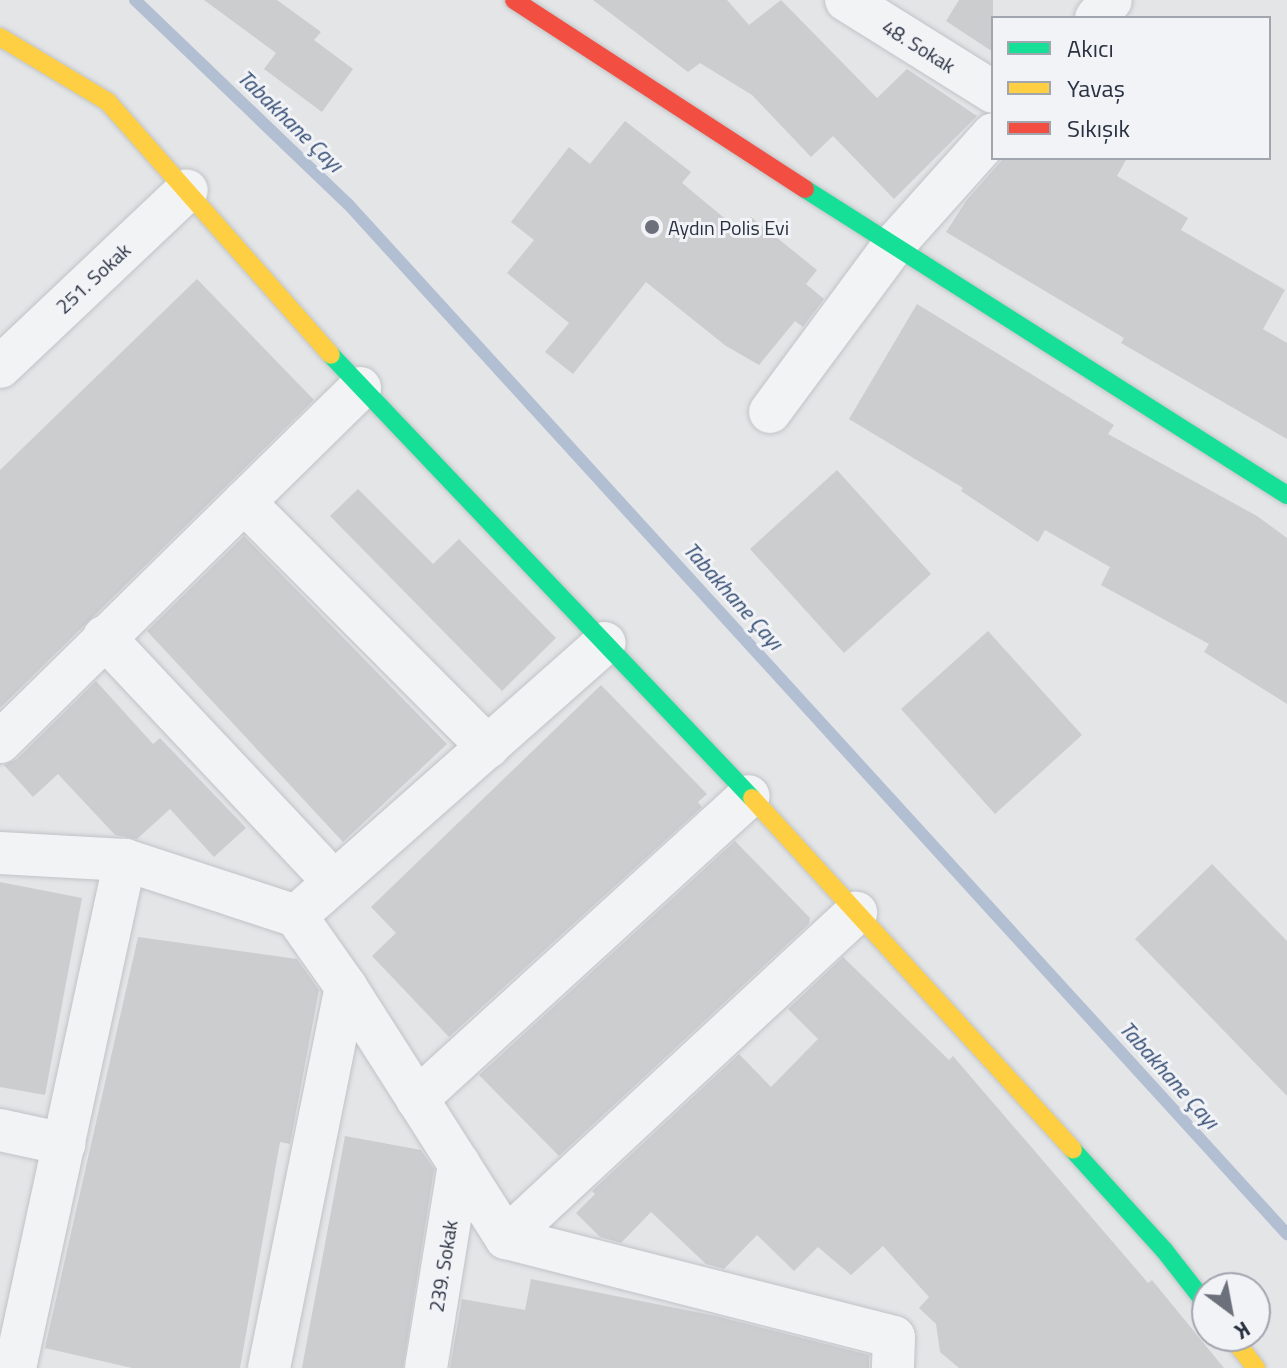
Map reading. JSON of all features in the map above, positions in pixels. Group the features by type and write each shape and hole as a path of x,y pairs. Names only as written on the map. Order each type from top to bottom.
{"street":[{"path":"514,0 893,246 1287,495"},
{"name":"48. Sokak","path":"846,0 991,91"},
{"path":"1098,16 1111,0"},
{"path":"0,37 108,102 360,388 749,796 1164,1250 1191,1285"},
{"path":"770,412 893,246 991,136"},
{"name":"251. Sokak","path":"0,367 187,190"},
{"path":"0,742 360,388"},
{"path":"244,502 488,747"},
{"path":"104,637 334,882"},
{"path":"296,916 605,643"},
{"path":"417,1099 749,796"},
{"path":"0,853 125,860 296,916 346,987 506,1238 894,1337 893,1368"},
{"path":"15,1368 125,860"},
{"path":"506,1238 856,913"},
{"path":"269,1368 346,987"},
{"path":"0,1130 64,1144"},
{"name":"239. Sokak","path":"426,1368 459,1164"},
{"path":"1244,1352 1256,1368"}],"building":[{"path":"204,0 277,0 321,32 314,40 353,69 322,112 264,69 276,53"},
{"path":"593,0 727,0 749,25 781,0 877,98 907,69 977,116 894,199 833,136 811,157 752,95 700,63 688,72"},
{"path":"959,0 993,0 991,51 946,21"},
{"path":"625,121 691,172 682,183 740,231 751,217 817,270 806,284 824,299 803,327 795,321 759,365 726,346 646,282 573,374 545,352 569,323 507,273 534,240 511,222 569,147 590,164"},
{"path":"1002,160 1126,160 1117,176 1188,218 1181,230 1285,290 1263,329 1287,343 1287,439 1121,343 1124,338 946,232 966,201"},
{"path":"197,279 314,400 0,708 0,470"},
{"path":"917,304 1114,425 1108,434 1257,516 1287,538 1287,704 1204,652 1209,644 1101,585 1110,567 1045,530 1038,542 961,491 963,488 849,419"},
{"path":"837,470 931,574 844,653 750,549"},
{"path":"358,489 433,564 459,539 556,638 502,691 330,516"},
{"path":"244,536 447,744 343,842 147,631"},
{"path":"988,631 1082,735 995,814 901,709"},
{"path":"96,681 153,744 160,738 246,828 214,857 170,809 137,839 115,835 58,774 33,797 4,765 17,759"},
{"path":"601,685 707,794 698,802 702,807 449,1037 372,956 396,933 371,907"},
{"path":"735,841 810,918 809,924 559,1156 479,1075"},
{"path":"1212,864 1287,941 1287,1096 1135,939"},
{"path":"0,882 82,898 45,1095 0,1087"},
{"path":"138,937 297,959 319,990 290,1144 280,1142 240,1368 132,1368 45,1348"},
{"path":"843,957 949,1060 953,1056 1148,1283 1152,1280 1191,1328 1191,1352 1211,1352 1224,1368 959,1368 940,1352 936,1324 919,1308 929,1297 883,1246 851,1275 818,1247 794,1271 757,1235 724,1269 706,1264 651,1212 621,1243 600,1237 576,1213 595,1194 592,1191 739,1054 771,1087 818,1039 788,1009"},
{"path":"345,1136 421,1150 434,1169 403,1368 302,1368"},
{"path":"531,1279 716,1316 869,1355 869,1368 450,1368 462,1299 525,1310"}],"waterway":[{"name":"Tabakhane Çayı","path":"135,0 348,204 1287,1234"}],"traffic: fast":[{"path":"805,189 1287,495"},
{"path":"331,355 752,798"},
{"path":"1073,1150 1164,1250 1191,1285"}],"traffic: slow":[{"path":"0,37 108,102 331,355"},
{"path":"752,798 1073,1150"},
{"path":"1244,1352 1256,1368"}],"traffic: jam":[{"path":"514,0 805,189"}],"place":[{"name":"Aydın Polis Evi","path":"652,227"}]}
